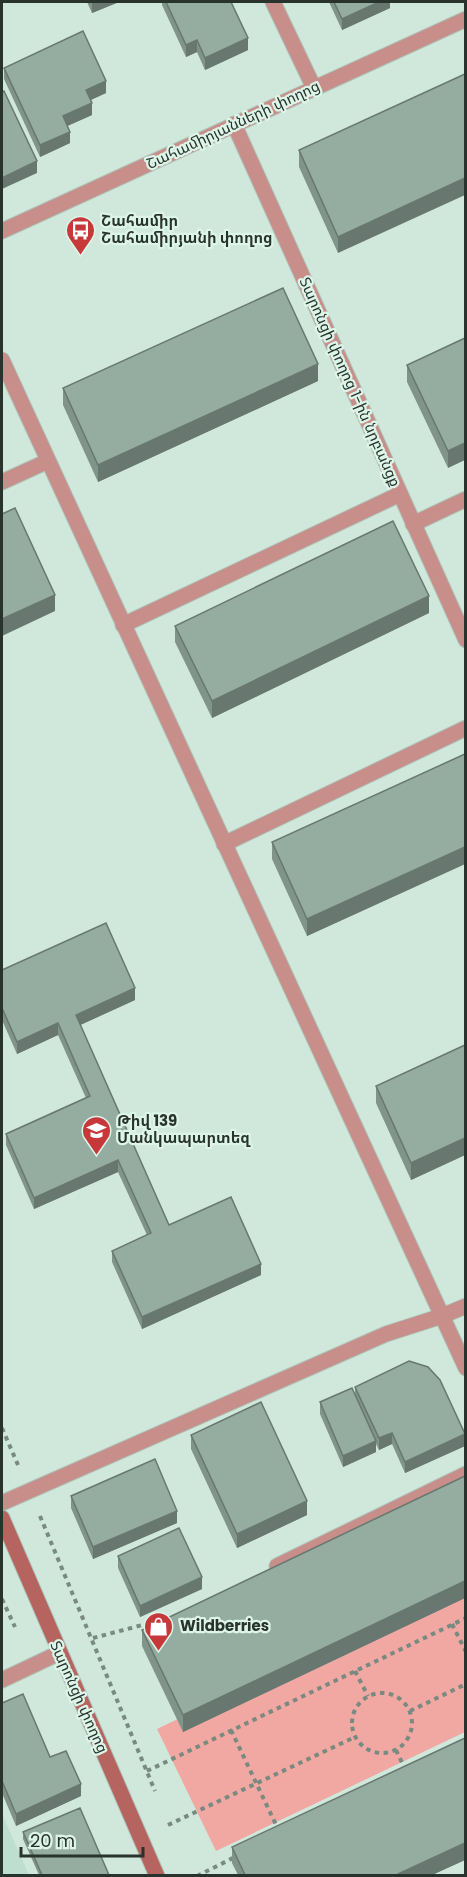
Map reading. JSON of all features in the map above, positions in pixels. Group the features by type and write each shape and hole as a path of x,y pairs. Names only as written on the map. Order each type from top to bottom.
{"street":[{"path":"273,2 314,88"},
{"name":"Շահամիրյանների փողոց","path":"2,231 465,19"},
{"name":"Տարոնցի փողոց 1-ին նրբանցք","path":"234,124 465,640"},
{"path":"2,360 465,1368"},
{"path":"2,482 48,460"},
{"path":"123,625 400,494"},
{"path":"413,524 465,499"},
{"path":"224,844 465,728"},
{"path":"2,1503 386,1334 465,1306"},
{"path":"266,1571 465,1474"},
{"name":"Տարոնցի փողոց","path":"2,1518 59,1653 158,1875"},
{"path":"2,1680 59,1653"}],"path":[{"path":"2,1428 93,1638 155,1793"},
{"path":"93,1638 172,1617"},
{"path":"147,1771 465,1618"},
{"path":"452,1624 465,1652"},
{"path":"355,1671 368,1696"},
{"path":"410,1711 465,1684"},
{"path":"388,1693 397,1696 410,1711 412,1730 408,1740 396,1750 382,1754 372,1752 364,1748 356,1737 352,1721 354,1711 368,1696 388,1693"},
{"path":"231,1730 280,1835"},
{"path":"168,1825 356,1737"},
{"path":"396,1750 407,1774 417,1769"},
{"path":"164,1814 172,1835"},
{"path":"197,1875 239,1855"}],"shaded area":[{"path":"465,1581 465,1732 216,1851 157,1729"},
{"path":"2,1814 29,1875 2,1875"}],"building":[{"path":"166,2 231,2 248,38 205,58 197,40 186,45"},
{"path":"334,2 379,2 342,19"},
{"path":"83,31 106,81 86,90 92,103 63,116 70,132 40,145 4,68"},
{"path":"465,74 465,178 338,237 299,150"},
{"path":"4,91 37,161 2,178 2,93"},
{"path":"283,288 318,364 98,465 63,388"},
{"path":"465,338 465,443 448,451 407,365"},
{"path":"15,508 55,595 2,619 2,514"},
{"path":"393,521 429,596 212,701 175,626"},
{"path":"465,754 465,847 307,919 272,842"},
{"path":"106,923 135,988 76,1015 169,1225 231,1197 261,1264 142,1317 112,1251 151,1233 118,1160 34,1198 6,1134 90,1096 58,1023 17,1042 2,1008 2,970"},
{"path":"465,1045 465,1138 411,1163 376,1086"},
{"path":"409,1361 428,1367 440,1380 465,1434 405,1462 392,1433 379,1438 355,1387"},
{"path":"352,1388 376,1441 343,1456 320,1402"},
{"path":"261,1402 307,1501 237,1534 191,1435"},
{"path":"155,1459 177,1511 93,1547 71,1496"},
{"path":"465,1476 465,1581 183,1715 142,1630"},
{"path":"179,1528 202,1577 140,1606 118,1556"},
{"path":"23,1694 50,1757 66,1751 81,1784 16,1814 2,1781 2,1703"},
{"path":"465,1738 465,1843 396,1875 245,1875 232,1847"},
{"path":"80,1808 109,1875 42,1875 23,1832"}],"place":[{"name":"Շահամիր Շահամիրյանի փողոց","path":"80,256"},
{"name":"Թիվ 139 Մանկապարտեզ","path":"96,1156"},
{"name":"Wildberries","path":"159,1652"}]}
